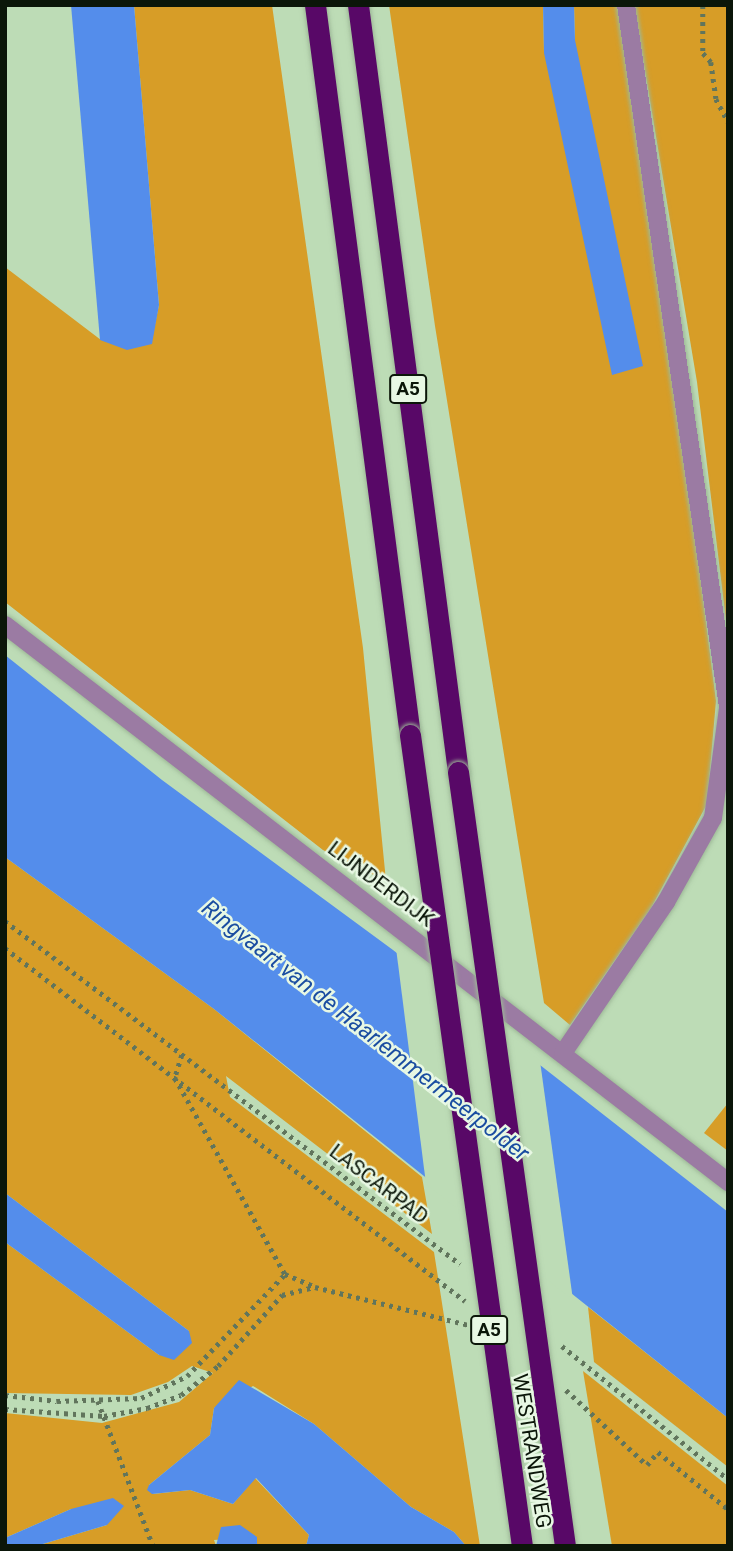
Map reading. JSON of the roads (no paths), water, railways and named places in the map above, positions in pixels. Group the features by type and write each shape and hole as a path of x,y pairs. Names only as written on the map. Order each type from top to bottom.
{"highway":[{"name":"WESTRANDWEG","path":"315,5 460,1114 522,1546"},
{"name":"WESTRANDWEG","path":"358,5 507,1151 565,1546"}],"street":[{"path":"563,1053 666,902 713,818 728,708 626,5"},
{"name":"LIJNDERDIJK","path":"5,625 728,1182"}],"water":[{"path":"71,5 134,5 159,305 152,344 127,350 100,340"},
{"path":"543,5 574,5 575,40 643,366 612,375 544,53"},
{"name":"Ringvaart van de Haarlemmermeerpolder","path":"5,655 162,780 393,950 728,1212 728,1418 214,1009 5,857"},
{"path":"5,1193 189,1331 192,1343 174,1360 159,1355 5,1242"},
{"path":"239,1380 314,1424 411,1507 454,1532 466,1546 306,1546 309,1535 256,1478 233,1504 190,1490 152,1494 147,1490 149,1485 210,1435 214,1408"},
{"path":"113,1498 124,1506 107,1525 36,1546 5,1546 5,1538 71,1509"},
{"path":"240,1525 257,1537 257,1546 216,1546 221,1527"}]}
